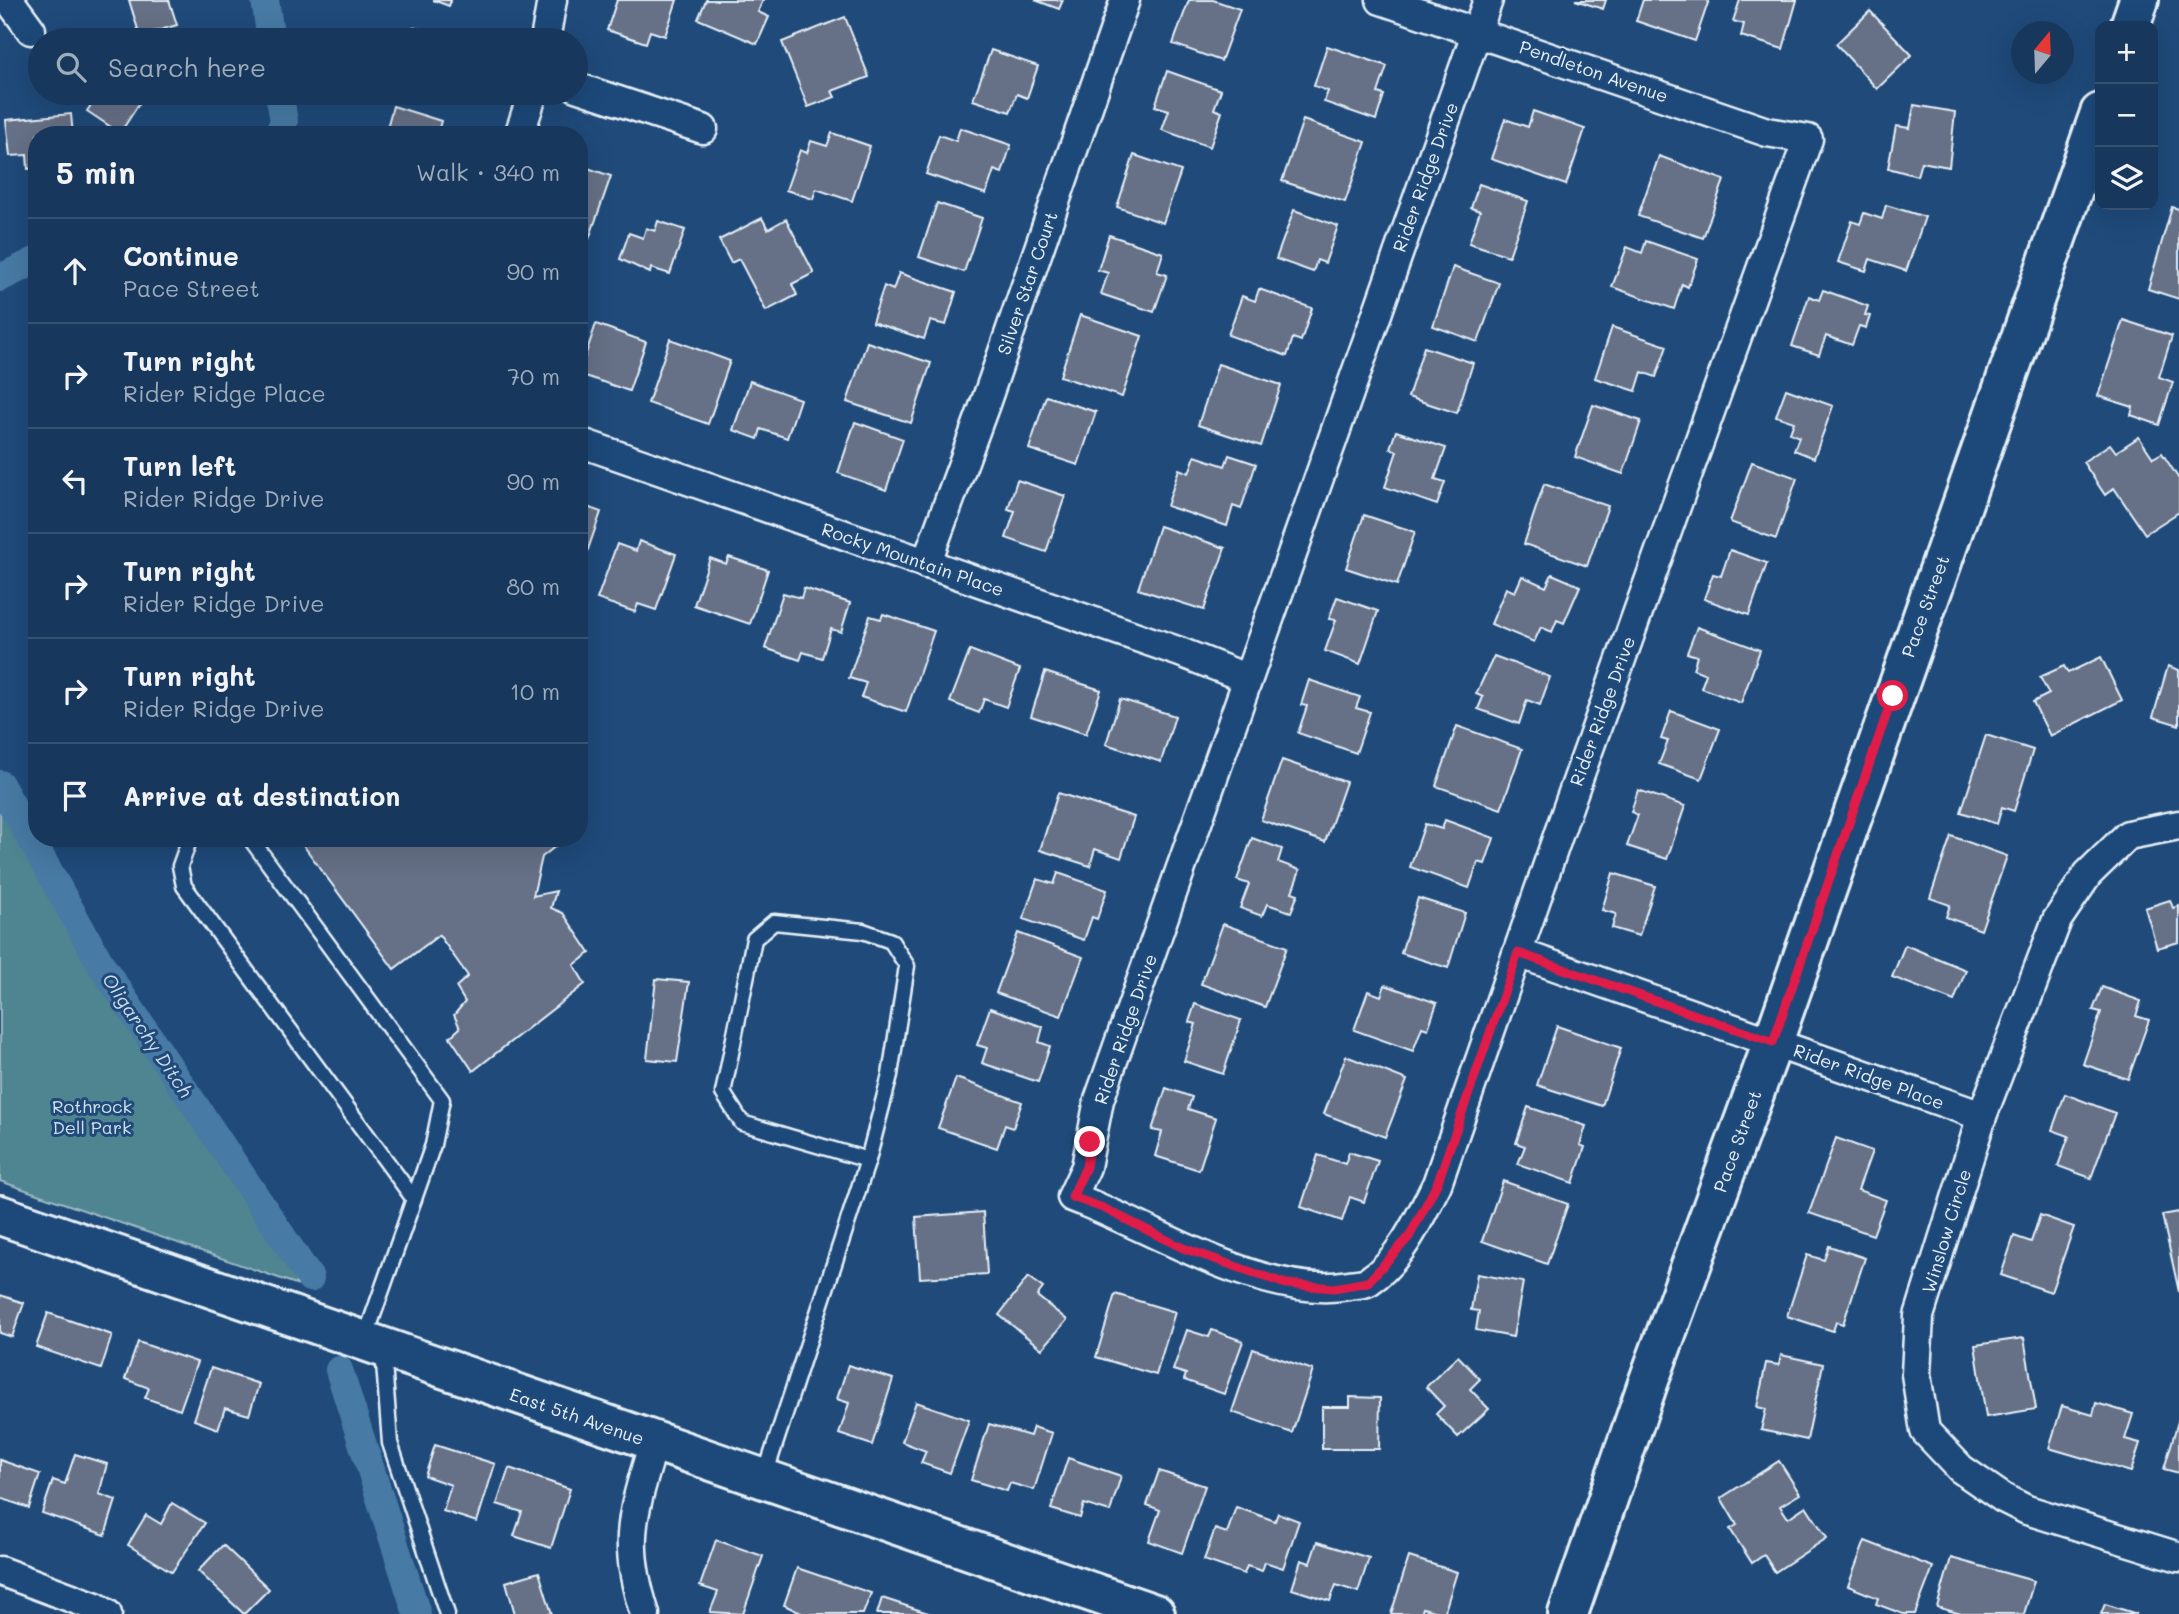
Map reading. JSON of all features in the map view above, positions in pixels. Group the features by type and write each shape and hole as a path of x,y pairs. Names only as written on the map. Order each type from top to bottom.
{"main road":[{"path":"2132,21 2139,0"},
{"name":"Pace Street","path":"1568,1614 1648,1383 1773,1042 2095,127"},
{"name":"East 5th Avenue","path":"0,1216 1155,1614"}],"street":[{"path":"9,0 30,28"},
{"path":"547,28 552,0"},
{"name":"Silver Star Court","path":"926,564 985,404 1125,0"},
{"name":"Pendleton Avenue","path":"1381,0 1767,132 1808,139"},
{"name":"Rider Ridge Drive","path":"1488,0 1246,678 1099,1100 1086,1167 1072,1197 1103,1208 1183,1248 1286,1284 1334,1288 1368,1282 1409,1237 1437,1184 1808,139"},
{"path":"588,92 703,130"},
{"path":"522,126 529,105"},
{"name":"Rocky Mountain Place","path":"588,445 1246,678"},
{"name":"Winslow Circle","path":"2179,825 2128,835 2088,874 2057,919 1982,1116 1919,1316 1916,1374 1925,1431 1961,1469 2003,1498 2026,1510 2179,1557"},
{"name":"Rider Ridge Place","path":"1518,953 1982,1116"},
{"path":"645,1614 632,1576 630,1535 654,1442"},
{"path":"0,1571 96,1607 107,1614"}],"lane":[{"path":"187,847 180,866 184,886 414,1199"},
{"path":"257,847 442,1100 433,1145 414,1199 373,1346 390,1443 447,1614"},
{"path":"764,1480 868,1160 890,1075 907,966 891,941 863,931 774,922 754,939 723,1093 742,1123 868,1160"}],"green space":[{"name":"Rothrock Dell Park","path":"0,784 28,834 28,847 35,847 102,966 313,1290 0,1181"}],"building":[{"path":"129,0 169,0 177,25 167,28 138,28"},
{"path":"433,0 451,0 449,6"},
{"path":"617,0 677,0 665,36 650,31 646,43 607,30"},
{"path":"706,0 763,0 758,12 769,17 757,44 698,19"},
{"path":"1035,0 1063,0 1059,9"},
{"path":"1189,0 1213,0 1240,9 1221,61 1173,44"},
{"path":"1575,0 1606,0 1603,9"},
{"path":"1643,0 1709,0 1695,41 1636,21"},
{"path":"1740,0 1797,0 1783,49 1741,36 1744,24 1733,21"},
{"path":"1870,11 1912,55 1877,89 1836,44"},
{"path":"845,17 869,77 832,91 835,97 808,107 782,42"},
{"path":"1327,46 1387,66 1378,93 1384,95 1376,120 1324,102 1328,91 1314,86"},
{"path":"991,50 1038,66 1027,98 1017,94 1010,112 973,100"},
{"path":"1167,71 1221,90 1214,109 1222,112 1210,147 1162,130 1169,110 1155,106"},
{"path":"91,105 138,105 125,126 110,126 87,111"},
{"path":"1914,105 1955,112 1949,167 1921,162 1917,176 1888,168 1896,126 1910,128"},
{"path":"393,106 441,121 440,126 387,126"},
{"path":"1533,111 1585,129 1566,185 1491,159 1505,119 1528,127"},
{"path":"71,114 72,126 28,126 28,169 27,155 10,156 6,120"},
{"path":"1303,120 1366,142 1345,202 1282,181"},
{"path":"960,128 1011,145 1002,173 994,170 986,194 926,174 939,135 956,141"},
{"path":"832,133 870,146 852,201 816,189 813,199 786,190 800,150 807,153 811,141 827,146"},
{"path":"1134,155 1181,171 1163,223 1117,207"},
{"path":"1659,156 1724,180 1703,238 1638,216"},
{"path":"588,168 611,176 588,239"},
{"path":"1479,184 1528,201 1509,256 1469,243 1480,211 1471,208"},
{"path":"937,203 982,218 964,272 919,257"},
{"path":"1886,205 1925,217 1906,271 1870,259 1866,271 1838,262 1852,221 1860,224 1864,213 1882,219"},
{"path":"2172,207 2179,209 2179,299 2148,289"},
{"path":"1294,210 1338,226 1325,263 1317,260 1313,272 1276,259"},
{"path":"762,218 768,229 786,219 814,273 792,284 797,295 766,311 739,259 731,263 719,240"},
{"path":"658,221 685,230 670,274 651,268 650,273 620,259 629,233 643,238 646,228 655,231"},
{"path":"1109,235 1163,253 1157,272 1167,275 1154,312 1101,294 1108,273 1098,270"},
{"path":"1646,241 1698,259 1688,287 1682,284 1674,309 1612,287 1627,247 1642,253"},
{"path":"1453,267 1499,283 1478,342 1433,326"},
{"path":"899,273 956,292 946,325 930,321 924,339 872,322 884,286 893,290"},
{"path":"1259,289 1312,308 1301,341 1293,338 1287,356 1228,335 1242,296 1255,301"},
{"path":"1823,290 1868,306 1865,315 1870,316 1866,328 1859,326 1852,345 1826,336 1819,355 1792,346 1809,296 1819,300"},
{"path":"1080,315 1142,336 1122,397 1060,376"},
{"path":"2123,320 2172,336 2159,377 2173,382 2159,425 2131,415 2133,407 2098,396"},
{"path":"596,324 646,342 629,391 588,377 588,348"},
{"path":"1612,327 1667,346 1656,377 1642,372 1636,391 1595,378"},
{"path":"670,339 730,361 708,424 648,403"},
{"path":"867,342 931,363 911,423 847,402"},
{"path":"1424,347 1473,363 1457,413 1408,397"},
{"path":"1218,364 1281,385 1261,446 1198,425"},
{"path":"750,381 800,399 787,438 761,429 758,439 733,430"},
{"path":"1786,389 1833,406 1814,458 1794,450 1799,437 1790,433 1794,422 1776,416"},
{"path":"1046,396 1096,412 1078,465 1029,449"},
{"path":"1593,405 1641,421 1623,474 1575,457"},
{"path":"855,422 903,439 886,490 838,473"},
{"path":"1396,431 1446,448 1435,479 1445,482 1437,505 1385,487 1397,451 1390,448"},
{"path":"2139,437 2153,458 2162,453 2179,479 2179,512 2145,534 2114,488 2105,495 2083,462 2110,444 2116,452"},
{"path":"1229,455 1256,464 1241,509 1233,506 1227,526 1167,506 1179,469 1189,473 1195,456 1225,466"},
{"path":"1752,462 1797,478 1776,539 1730,522"},
{"path":"1017,480 1065,496 1046,552 1006,538 1015,511 1008,509"},
{"path":"1544,484 1608,506 1587,566 1524,544"},
{"path":"588,507 601,512 588,549"},
{"path":"1364,515 1415,532 1397,585 1346,568"},
{"path":"1159,526 1225,548 1204,610 1138,589"},
{"path":"639,541 676,554 656,610 638,604 635,612 597,599 617,544 636,551"},
{"path":"1730,550 1767,563 1749,615 1704,599 1713,574 1721,576"},
{"path":"729,557 768,570 750,624 694,605 710,558 726,564"},
{"path":"1552,574 1580,586 1564,623 1557,620 1552,632 1541,627 1534,642 1491,624 1506,588 1515,592 1522,576 1546,587"},
{"path":"804,588 850,603 841,632 831,629 822,658 803,652 800,660 765,648 783,593 801,598"},
{"path":"1337,597 1378,611 1360,664 1325,651 1336,620 1329,619"},
{"path":"883,614 934,631 906,712 861,697 866,683 849,678 870,616 881,619"},
{"path":"1697,627 1760,650 1741,703 1701,688 1706,674 1693,669 1697,656 1687,653"},
{"path":"970,650 1020,669 1006,707 984,699 979,713 950,702"},
{"path":"1494,656 1550,677 1540,705 1527,700 1519,724 1478,709 1483,697 1476,694"},
{"path":"2101,657 2122,700 2050,736 2033,702 2049,694 2040,677 2064,666 2068,673"},
{"path":"2168,666 2179,670 2179,725 2153,717"},
{"path":"1045,672 1101,690 1086,734 1031,716"},
{"path":"1309,680 1360,697 1356,708 1370,712 1356,753 1298,733 1307,706 1301,705"},
{"path":"1120,699 1175,716 1161,762 1106,744"},
{"path":"1671,711 1720,729 1701,779 1659,764 1668,741 1661,739"},
{"path":"1457,726 1522,749 1501,809 1436,786"},
{"path":"1986,735 2033,750 2014,811 2002,807 1997,824 1961,812"},
{"path":"1282,760 1346,782 1325,842 1261,820"},
{"path":"1638,790 1685,806 1667,859 1627,846 1638,815 1631,812"},
{"path":"1058,793 1134,817 1121,858 1095,849 1090,866 1040,850"},
{"path":"1445,820 1494,838 1485,864 1478,862 1469,888 1410,867 1425,824 1442,829"},
{"path":"1951,836 2007,856 1981,930 1946,917 1950,905 1930,898"},
{"path":"1252,838 1282,849 1278,862 1300,870 1292,892 1298,894 1291,912 1267,904 1262,916 1240,908 1249,884 1237,880"},
{"path":"305,847 555,847 542,857 533,896 556,891 551,908 563,913 590,953 574,965 585,984 473,1071 450,1037 460,1028 454,1015 465,1002 456,987 468,976 439,935 394,969"},
{"path":"1058,873 1107,890 1097,919 1092,917 1084,940 1023,919 1037,879 1054,884"},
{"path":"1613,873 1655,886 1639,936 1612,928 1616,914 1602,910"},
{"path":"1418,898 1465,913 1448,968 1401,953"},
{"path":"2170,900 2173,908 2179,906 2179,942 2157,948 2145,908"},
{"path":"1223,924 1287,947 1265,1007 1201,984"},
{"path":"1018,933 1083,957 1061,1016 996,993"},
{"path":"1905,945 1966,970 1954,1001 1892,977"},
{"path":"656,979 689,982 677,1062 647,1059"},
{"path":"1385,985 1437,1003 1428,1029 1422,1027 1413,1051 1354,1030 1368,991 1381,996"},
{"path":"2102,987 2141,1001 2136,1016 2149,1020 2128,1079 2083,1064 2101,1012 2093,1010"},
{"path":"1195,1004 1241,1020 1223,1074 1184,1061 1196,1024 1189,1022"},
{"path":"990,1008 1043,1027 1039,1042 1050,1046 1038,1082 982,1063 987,1048 977,1045"},
{"path":"1557,1026 1621,1048 1602,1106 1537,1085"},
{"path":"1346,1056 1407,1080 1385,1137 1324,1114"},
{"path":"956,1078 1022,1102 1013,1128 1005,1125 997,1148 938,1128"},
{"path":"1166,1088 1192,1097 1188,1109 1216,1118 1199,1170 1155,1156 1162,1132 1152,1130"},
{"path":"2065,1094 2115,1113 2091,1178 2058,1166 2069,1136 2052,1130"},
{"path":"1528,1107 1586,1126 1580,1145 1585,1147 1573,1183 1518,1164 1525,1146 1516,1143"},
{"path":"1836,1138 1872,1151 1858,1190 1886,1200 1873,1235 1809,1213"},
{"path":"1349,1152 1378,1161 1364,1202 1350,1197 1342,1221 1301,1207 1318,1155 1345,1164"},
{"path":"1503,1181 1568,1204 1547,1264 1482,1241"},
{"path":"983,1212 987,1274 920,1278 916,1217"},
{"path":"2179,1212 2179,1292 2162,1215"},
{"path":"2040,1215 2074,1227 2051,1292 2001,1275 2014,1236 2031,1242"},
{"path":"1829,1246 1865,1258 1843,1324 1836,1322 1833,1331 1787,1316 1807,1255 1824,1260"},
{"path":"1477,1274 1523,1282 1513,1337 1476,1330 1479,1311 1471,1310"},
{"path":"1028,1277 1043,1288 1037,1296 1067,1320 1042,1349 999,1315"},
{"path":"1115,1294 1175,1312 1156,1375 1096,1357"},
{"path":"0,1295 24,1303 12,1337 0,1333"},
{"path":"48,1313 112,1335 101,1369 36,1347"},
{"path":"1187,1330 1209,1337 1212,1330 1243,1341 1224,1394 1184,1380 1186,1374 1173,1370"},
{"path":"2024,1338 2036,1409 1986,1417 1975,1345"},
{"path":"138,1342 197,1362 180,1410 145,1398 149,1388 125,1379"},
{"path":"1253,1349 1313,1370 1292,1433 1232,1412"},
{"path":"1781,1355 1823,1364 1807,1440 1761,1430 1766,1409 1757,1407 1766,1363 1779,1365"},
{"path":"1458,1356 1480,1379 1470,1389 1489,1409 1458,1437 1436,1414 1444,1406 1426,1387"},
{"path":"848,1365 893,1379 872,1445 839,1434 849,1403 837,1399"},
{"path":"211,1368 259,1384 249,1415 225,1408 218,1429 194,1420"},
{"path":"1350,1397 1380,1398 1379,1449 1322,1449 1322,1407 1350,1407"},
{"path":"916,1402 969,1420 950,1473 921,1463 926,1451 902,1442"},
{"path":"2096,1403 2133,1414 2125,1439 2140,1443 2131,1472 2049,1448 2062,1406 2093,1415"},
{"path":"2179,1418 2179,1473 2164,1469"},
{"path":"989,1424 1030,1436 1033,1427 1052,1433 1034,1490 1010,1483 1007,1491 971,1480"},
{"path":"435,1445 495,1464 477,1522 443,1511 451,1485 425,1476"},
{"path":"75,1454 107,1464 99,1494 116,1500 105,1535 42,1513 53,1480 65,1484"},
{"path":"1068,1458 1121,1476 1110,1512 1084,1504 1080,1518 1051,1509"},
{"path":"0,1460 40,1474 29,1508 0,1498"},
{"path":"1779,1461 1800,1494 1780,1506 1788,1518 1806,1506 1827,1538 1775,1572 1764,1555 1752,1563 1730,1529 1737,1525 1721,1498"},
{"path":"509,1468 570,1489 551,1548 514,1536 522,1512 497,1504"},
{"path":"1159,1471 1205,1486 1182,1553 1149,1541 1160,1510 1147,1505"},
{"path":"172,1503 205,1523 172,1572 128,1545 146,1515 161,1524"},
{"path":"1236,1507 1275,1521 1278,1513 1299,1521 1283,1568 1265,1562 1262,1571 1247,1566 1244,1574 1204,1560 1215,1529 1227,1533"},
{"path":"716,1540 763,1556 743,1614 710,1612 718,1592 700,1586"},
{"path":"1865,1541 1933,1567 1915,1614 1903,1614 1876,1604 1878,1598 1848,1586"},
{"path":"1317,1542 1369,1558 1358,1592 1336,1585 1330,1601 1292,1589 1301,1560 1310,1563"},
{"path":"223,1545 269,1589 244,1614 198,1571"},
{"path":"1409,1557 1457,1572 1444,1614 1423,1608 1421,1614 1391,1614"},
{"path":"1951,1558 2034,1581 2024,1614 1961,1614 1937,1607"},
{"path":"797,1568 871,1593 863,1614 803,1614 784,1605"},
{"path":"539,1572 552,1614 515,1614 506,1582"},
{"path":"882,1598 931,1614 877,1614"},
{"path":"2105,1604 2137,1614 2101,1614"}],"waterway":[{"name":"Oligarchy Ditch","path":"265,0 269,28"},
{"name":"Oligarchy Ditch","path":"281,105 284,121 282,126"},
{"name":"Oligarchy Ditch","path":"0,278 28,264"},
{"name":"Oligarchy Ditch","path":"0,784 28,834"},
{"name":"Oligarchy Ditch","path":"35,847 102,966 310,1278"},
{"name":"Oligarchy Ditch","path":"339,1370 417,1614"}],"route":[{"path":"1090,1142 1086,1167 1072,1197 1103,1208 1183,1248 1286,1284 1334,1288 1368,1282 1380,1272 1409,1237 1437,1184 1518,953 1773,1042 1893,696"}]}
